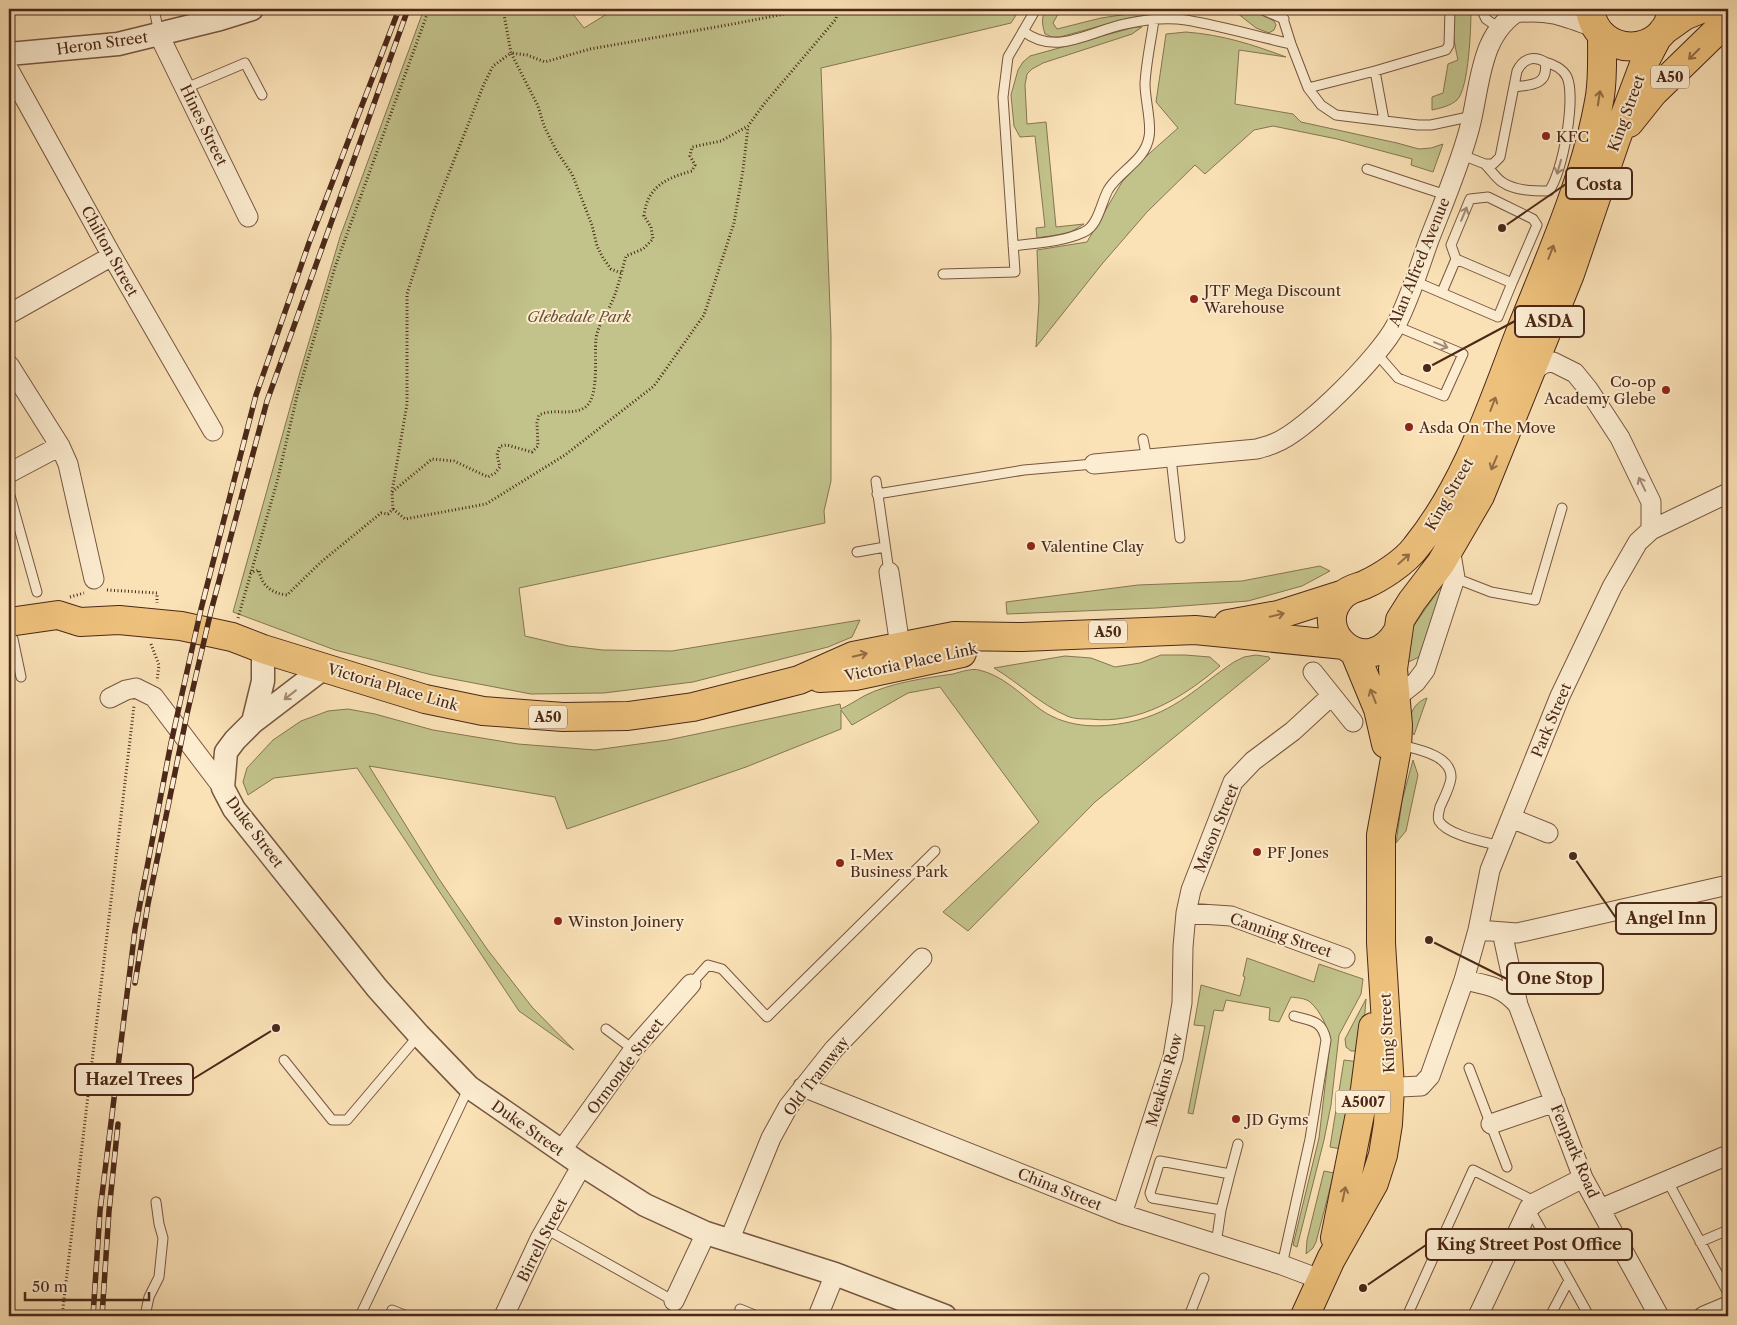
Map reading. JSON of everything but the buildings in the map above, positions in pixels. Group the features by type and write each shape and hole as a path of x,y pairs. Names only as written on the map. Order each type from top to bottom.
{"main road":[{"name":"A50","path":"1596,24 1618,45 1632,47 1646,44 1664,26 1700,9"},
{"name":"A50","path":"1616,139 1653,94 1728,20"},
{"name":"King Street","path":"1390,778 1384,733 1378,709 1349,648 1337,637 1333,626 1332,614 1336,603 1354,590 1396,566 1415,549 1446,504 1476,447 1584,170 1600,94 1596,24"},
{"name":"King Street","path":"1349,648 1366,654 1383,649 1392,642 1412,601 1441,564 1480,496 1570,274 1616,139 1646,59 1664,26"},
{"name":"King Street","path":"1306,1316 1326,1269 1374,1183 1383,1155 1388,1124 1370,1057 1382,943 1381,835 1397,744 1398,725 1394,669 1399,626 1398,608 1394,600 1386,592 1375,586 1354,590"},
{"name":"Victoria Place Link","path":"1195,630 1278,615 1354,590"},
{"name":"Victoria Place Link","path":"10,633 58,615 80,622 119,620 159,623 232,637 263,649 425,699 493,712 563,717 628,716 693,706 799,680 855,676 973,651 1022,637"},
{"name":"Victoria Place Link","path":"799,680 853,656 954,636 1022,637 1195,630 1349,648"}],"street":[{"name":"Heron Street","path":"9,54 118,44 159,35 252,9"},
{"name":"Alan Alfred Avenue","path":"1094,464 1257,449 1276,443 1316,415 1377,354 1396,326 1462,155 1473,116 1484,60 1489,45 1499,28 1518,11 1559,14 1596,24"},
{"name":"Hines Street","path":"159,35 248,217"},
{"name":"Chilton Street","path":"9,70 112,256 213,431"},
{"path":"9,314 112,256"},
{"path":"1530,372 1545,363 1553,362 1575,373 1588,389 1620,438 1651,502 1652,530"},
{"path":"9,365 60,446 68,464 94,579"},
{"path":"9,473 60,446"},
{"name":"Park Street","path":"1378,1088 1421,1086 1430,1076 1464,980 1478,930 1490,870 1510,818 1560,696 1612,587 1638,542 1652,530 1728,493"},
{"name":"King Street","path":"1396,697 1416,682 1425,670 1455,578 1450,548"},
{"path":"888,572 900,646"},
{"path":"253,722 263,681 263,649"},
{"name":"Duke Street","path":"223,788 226,752 234,740 253,722 325,667"},
{"path":"1313,672 1354,722"},
{"path":"110,698 126,690 136,688"},
{"name":"Duke Street","path":"136,688 154,696 223,788 234,809 377,988 469,1087 561,1151 645,1205 706,1233 835,1274 945,1316"},
{"name":"Mason Street","path":"1186,913 1191,890 1233,782 1253,761 1293,731 1332,696"},
{"path":"1510,818 1548,833"},
{"path":"1478,930 1517,933 1728,885"},
{"name":"Canning Street","path":"1186,913 1231,916 1344,958"},
{"name":"Meakins Row","path":"1122,1214 1173,1057 1182,1003 1186,913"},
{"name":"Fenpark Road","path":"1502,932 1518,1006 1583,1178 1657,1315"},
{"name":"Old Tramway","path":"729,1241 771,1138 788,1107 834,1049 922,958"},
{"name":"Fenpark Road","path":"1464,980 1503,991 1518,1006"},
{"name":"Ormonde Street","path":"561,1151 634,1050 691,984"},
{"name":"China Street","path":"803,1087 1122,1214 1282,1265 1326,1269"},
{"path":"1491,1124 1555,1102"},
{"path":"1600,1209 1728,1155"},
{"name":"Birrell Street","path":"504,1316 546,1229 582,1165"},
{"path":"1478,1316 1533,1205 1583,1178"},
{"path":"674,1301 706,1233"},
{"path":"818,1316 835,1274"},
{"path":"1704,1316 1728,1306"}],"lane":[{"path":"154,9 159,35"},
{"path":"943,274 1015,272 1003,97 1008,57 1036,9"},
{"path":"1261,9 1284,19"},
{"path":"1280,9 1308,88 1320,105 1336,115 1431,125 1473,116"},
{"path":"1308,88 1374,72 1446,50 1449,45 1450,9"},
{"path":"1481,9 1486,20 1499,28"},
{"path":"1023,31 1031,37 1049,44 1125,24 1154,20 1184,20 1291,44"},
{"path":"1013,246 1068,238 1086,232 1094,221 1108,190 1121,174 1141,156 1147,147 1150,135 1146,104 1146,84 1154,20"},
{"path":"1462,155 1485,164 1493,164 1500,157 1517,71 1522,63 1529,59 1538,58 1556,65 1567,76 1570,99 1564,148 1554,184 1549,191 1532,191 1501,181 1485,164"},
{"path":"1514,87 1538,83 1546,72 1545,62"},
{"path":"186,88 245,63 262,95"},
{"path":"1374,72 1384,120"},
{"path":"1367,169 1446,195"},
{"path":"1414,281 1498,317 1537,225 1533,219 1488,197 1470,200 1451,245 1456,259 1442,292"},
{"path":"1456,259 1512,283"},
{"path":"1377,354 1398,378 1444,396 1463,354 1396,326"},
{"path":"1143,438 1146,459"},
{"path":"1171,458 1180,538"},
{"path":"877,494 1024,470 1094,464"},
{"path":"876,481 888,572"},
{"path":"9,492 37,592"},
{"path":"1455,578 1491,592 1535,600 1562,508"},
{"path":"857,552 885,547"},
{"path":"10,633 21,677"},
{"path":"1397,744 1432,754 1443,761 1451,772 1451,780 1438,814 1439,821 1446,828 1457,834 1500,846"},
{"path":"691,984 708,965 722,970 767,1017 935,851"},
{"path":"1282,1265 1310,1139 1326,1040 1324,1030 1318,1024 1294,1016"},
{"path":"606,1029 634,1050"},
{"path":"284,1060 332,1120 347,1120 419,1035"},
{"path":"1469,1068 1507,1168"},
{"path":"360,1316 469,1087"},
{"path":"1216,1244 1221,1210 1238,1144"},
{"path":"1221,1210 1159,1200 1152,1198 1150,1193 1160,1161 1230,1174"},
{"path":"1407,1316 1473,1170 1533,1205 1569,1280 1589,1316"},
{"path":"1667,1180 1728,1293"},
{"path":"145,1316 149,1297 159,1277 163,1238 156,1202"},
{"path":"546,1229 674,1301"},
{"path":"1700,1242 1728,1230"},
{"path":"1189,1316 1204,1278"},
{"path":"1550,1316 1569,1280"},
{"path":"740,1309 757,1316"},
{"path":"392,1310 407,1316"}],"path":[{"path":"232,637 277,482 297,396 335,267 429,9"},
{"path":"503,9 511,53 538,106 544,126 556,150 572,174 592,225 597,246 611,269 621,273"},
{"path":"748,126 734,223 704,314 654,386 564,455 486,504 405,519 393,509 392,492 407,404 407,294 434,211 484,84 493,66 511,53 527,55 544,62 590,49 810,9"},
{"path":"392,492 432,459 454,461 488,476 495,473 500,467 497,455 500,446 507,445 532,452 538,446 537,423 539,415 546,412 571,412 585,408 593,397 598,328 614,297 626,256 643,249 653,239 651,228 644,216 645,204 652,191 677,175 692,171 694,165 690,156 692,147 721,140 748,126 764,104 836,19 838,9"},
{"path":"250,573 259,570 264,584 271,592 287,595 321,562 381,513 388,514 393,509"},
{"path":"94,579 97,589 157,592 157,608"},
{"path":"148,638 159,665 154,696"},
{"path":"62,1316 136,688"}],"green space":[{"name":"Glebedale Park","path":"424,9 569,9 584,28 615,9 1020,9 1011,23 821,68 831,335 831,481 824,511 825,523 519,588 525,636 568,646 603,650 672,651 860,620 852,637 828,647 693,682 604,693 531,694 432,675 335,650 233,612 340,237"},
{"path":"1046,9 1061,9 1053,23 1057,29 1101,18 1162,9 1160,13 1129,18 1060,37 1052,37 1045,34 1043,27"},
{"path":"1232,9 1249,9 1274,21 1276,25 1274,30 1269,33 1256,28"},
{"path":"1454,9 1471,9 1467,71 1457,100 1442,108 1432,110 1432,97 1443,93 1448,64 1458,60 1453,34"},
{"path":"1135,27 1142,27 1132,34 1043,63 1027,74 1025,85 1027,124 1046,122 1056,227 1084,224 1069,233 1037,238 1036,228 1045,227 1035,136 1020,137 1014,126 1011,95 1018,70 1030,56"},
{"path":"1186,32 1212,35 1237,41 1286,57 1239,50 1235,104 1293,114 1301,122 1419,149 1443,144 1433,172 1411,165 1412,159 1337,139 1273,126 1254,130 1205,174 1195,165 1147,212 1102,264 1036,347 1039,301 1037,250 1087,242 1122,182 1142,160 1178,128 1156,102 1166,34"},
{"path":"1320,566 1330,571 1302,586 1248,601 1156,608 1007,614 1006,602 1138,585 1242,581"},
{"path":"1440,588 1441,591 1419,657 1400,666 1408,634"},
{"path":"1161,655 1210,657 1220,666 1176,698 1160,706 1126,718 1108,720 1078,719 1067,716 1048,706 994,668 1065,656 1091,658 1115,667 1140,663"},
{"path":"1256,655 1269,657 1270,659 1095,802 968,931 943,912 1039,822 940,687 908,693 852,725 841,710 841,729 746,767 567,829 555,797 369,766 439,879 487,949 532,1007 574,1050 519,1011 357,768 274,778 248,795 243,782 247,768 273,740 301,721 328,711 348,709 375,714 433,730 518,744 595,750 668,740 840,704 841,709 874,691 896,684 976,670 987,672 1002,680 1036,706 1057,719 1081,725 1105,726 1146,718 1161,712 1186,697 1234,662 1244,657"},
{"path":"1427,698 1414,735 1411,730 1410,718 1417,704"},
{"path":"1413,760 1418,775 1406,831 1396,843 1402,801"},
{"path":"1247,958 1314,982 1319,964 1363,979 1361,994 1339,1035 1331,1105 1297,1247 1293,1245 1319,1138 1330,1043 1330,1038 1321,1015 1314,1006 1301,998 1291,997 1279,1022 1269,1020 1270,1008 1226,1000 1223,1011 1214,1010 1193,1114 1188,1113 1205,1026 1194,1025 1201,985 1240,996"},
{"path":"1366,999 1362,1048 1359,1051 1351,1051 1346,1047 1345,1039"},
{"path":"1344,1060 1359,1062 1341,1149 1330,1147"},
{"path":"1324,1171 1334,1173 1316,1242 1313,1248 1306,1254 1307,1240"}],"railway":[{"path":"93,1316 100,1211 135,930 171,743 201,609 256,395 309,243 399,9"},
{"path":"135,983 148,904 187,714 211,611 267,401 408,9"},
{"path":"102,1316 109,1211 118,1124"}],"place":[{"name":"KFC","path":"1546,136"},
{"name":"Costa","path":"1502,228"},
{"name":"JTF Mega Discount Warehouse","path":"1194,299"},
{"name":"ASDA","path":"1427,368"},
{"name":"Co-op Academy Glebe","path":"1666,390"},
{"name":"Asda On The Move","path":"1409,427"},
{"name":"Valentine Clay","path":"1031,546"},
{"name":"PF Jones","path":"1257,852"},
{"name":"Angel Inn","path":"1573,856"},
{"name":"I-Mex Business Park","path":"840,863"},
{"name":"Winston Joinery","path":"558,921"},
{"name":"One Stop","path":"1429,940"},
{"name":"Hazel Trees","path":"276,1028"},
{"name":"JD Gyms","path":"1236,1119"},
{"name":"King Street Post Office","path":"1363,1288"}]}
